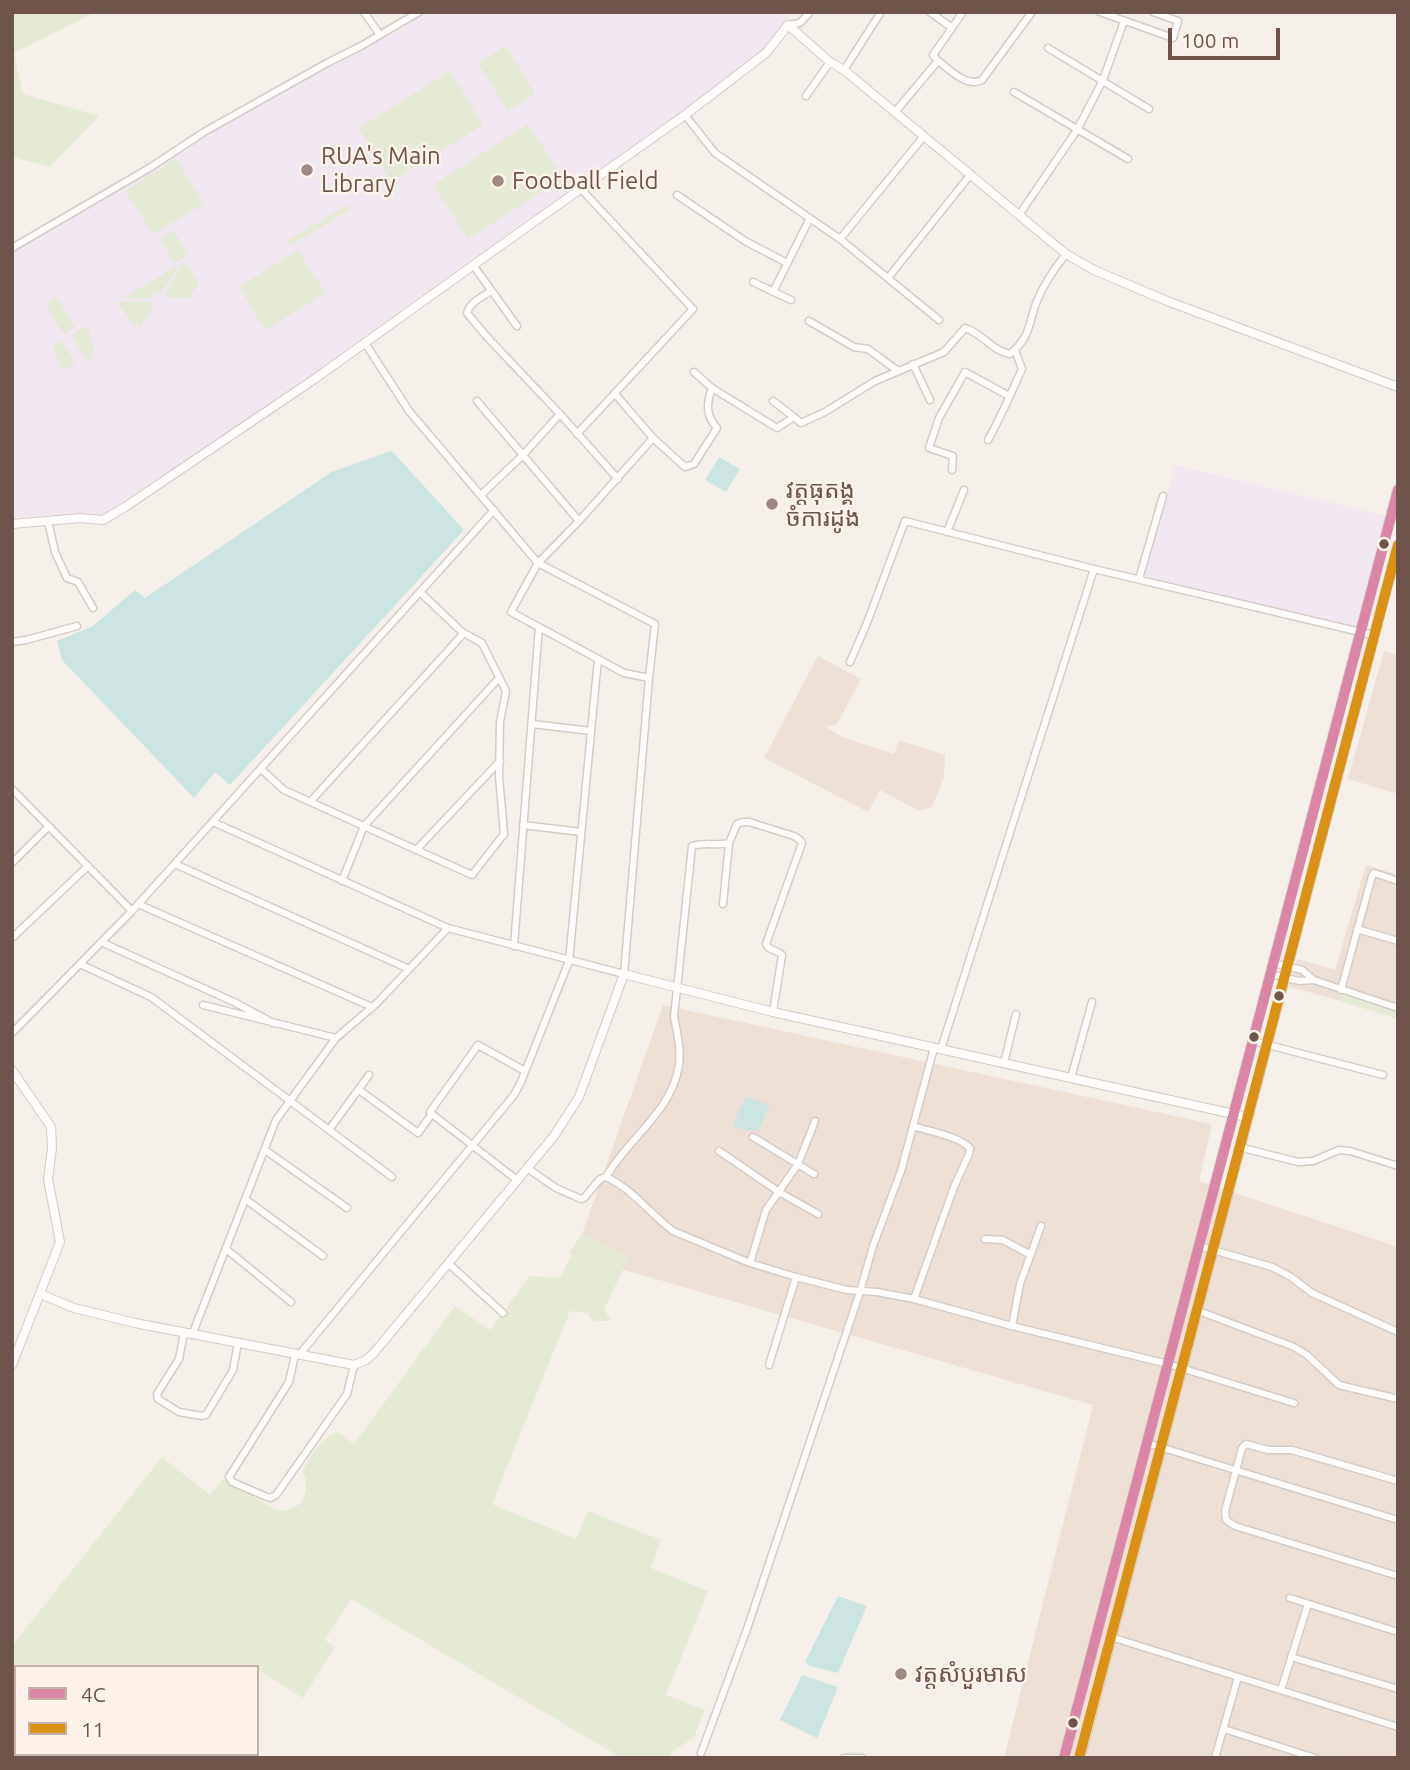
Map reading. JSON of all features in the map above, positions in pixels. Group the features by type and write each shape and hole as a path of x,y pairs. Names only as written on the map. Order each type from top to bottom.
{"main road":[{"path":"1065,1758 1398,489"},
{"path":"1080,1758 1373,635 1396,562 1398,545"}],"street":[{"path":"364,12 380,35"},
{"path":"12,248 151,167 204,132 419,12"},
{"path":"12,524 80,518 103,520 230,438 685,115 766,53 788,25 800,23 810,12"},
{"path":"844,70 881,12"},
{"path":"930,12 952,28"},
{"path":"963,12 933,55 968,83 982,80 1032,12"},
{"path":"1100,12 1173,38 1178,22 1153,12"},
{"path":"1019,215 1077,130 1103,80 1124,21"},
{"path":"788,25 1066,254 1094,270 1167,301 1398,387"},
{"path":"1048,48 1149,109"},
{"path":"895,112 938,61"},
{"path":"806,96 830,62"},
{"path":"1014,92 1128,159"},
{"path":"685,115 715,153 840,239 939,320"},
{"path":"840,239 924,136"},
{"path":"888,278 971,174"},
{"path":"577,434 693,309 580,189"},
{"path":"677,195 745,241 787,263"},
{"path":"773,292 810,218"},
{"path":"774,401 801,423 875,381 944,352 965,328 1010,354 1029,332 1044,286 1066,254"},
{"path":"472,265 517,326"},
{"path":"753,282 791,300"},
{"path":"491,291 475,302 467,313 618,479"},
{"path":"809,321 854,348 868,349 898,371"},
{"path":"40,1294 74,1308 188,1334 354,1365 366,1360 554,1136 579,1097 624,974 655,624 538,562 409,411 365,343"},
{"path":"988,440 1023,369 1015,350"},
{"path":"914,364 930,400"},
{"path":"694,372 712,388 778,428 794,417"},
{"path":"952,470 953,456 929,448 939,418 965,372 1009,396"},
{"path":"615,394 653,439 685,467 694,464 717,428 707,409 707,399 712,388"},
{"path":"477,401 579,521"},
{"path":"481,495 560,414"},
{"path":"649,678 624,673 510,612 538,562 653,439"},
{"path":"947,533 964,490"},
{"path":"1139,579 1163,496"},
{"path":"12,1032 132,911 494,510"},
{"path":"48,521 55,552 67,578 78,582 93,608"},
{"path":"850,662 905,521 1373,635"},
{"path":"701,1753 747,1629 873,1247 901,1171 937,1048 1094,569"},
{"path":"261,769 284,790 471,875 504,834 499,761 500,722 506,691 481,643 464,633 421,593"},
{"path":"12,642 77,626"},
{"path":"514,946 539,627"},
{"path":"310,802 464,633"},
{"path":"354,1365 347,1394 276,1495 267,1497 232,1482 229,1477 289,1382 297,1355 514,1095 525,1071 569,961 598,659"},
{"path":"342,881 364,826 499,678"},
{"path":"531,724 591,731"},
{"path":"416,850 499,761"},
{"path":"12,789 132,911"},
{"path":"213,822 448,928 773,1012 1247,1117"},
{"path":"723,904 729,843 737,824 750,822 800,840 802,843 766,944 782,955 773,1012"},
{"path":"523,825 581,832"},
{"path":"12,863 49,827"},
{"path":"527,1168 556,1188 584,1198 606,1177 626,1148 660,1110 675,1082 679,1063 674,1017 692,846 703,843 729,843"},
{"path":"175,864 409,969"},
{"path":"12,938 88,866"},
{"path":"1341,990 1374,873 1398,881"},
{"path":"138,904 372,1007"},
{"path":"238,1343 233,1370 205,1415 174,1410 158,1399 157,1396 179,1359 226,1249 276,1120 337,1038 372,1007 448,928"},
{"path":"1357,929 1398,941"},
{"path":"101,942 234,1002 273,1023"},
{"path":"1273,963 1302,970 1314,980 1398,1008"},
{"path":"80,964 151,997 392,1177"},
{"path":"1270,974 1299,981 1314,980"},
{"path":"1071,1078 1092,1002"},
{"path":"202,1005 337,1038"},
{"path":"1004,1063 1016,1014"},
{"path":"1253,1041 1383,1075"},
{"path":"359,1090 418,1133 478,1045 525,1071"},
{"path":"12,1070 51,1127 48,1179 60,1242 12,1365"},
{"path":"329,1130 369,1075"},
{"path":"432,1114 517,1180"},
{"path":"750,1263 766,1210 798,1164 815,1121"},
{"path":"913,1126 958,1140 970,1148 914,1299"},
{"path":"753,1137 814,1174"},
{"path":"1239,1147 1298,1162 1314,1161 1339,1150 1350,1151 1398,1166"},
{"path":"264,1150 347,1208"},
{"path":"719,1151 779,1192 818,1214"},
{"path":"606,1177 628,1190 673,1231 750,1263 847,1290 914,1299 1168,1364 1294,1403"},
{"path":"245,1199 323,1256"},
{"path":"1012,1326 1020,1284 1041,1226"},
{"path":"985,1239 1003,1240 1031,1255"},
{"path":"1199,1246 1272,1268 1312,1293 1398,1332"},
{"path":"226,1249 291,1302"},
{"path":"448,1263 503,1313"},
{"path":"769,1365 796,1277"},
{"path":"1196,1310 1294,1347 1307,1355 1339,1385 1398,1399"},
{"path":"1147,1443 1398,1520"},
{"path":"1398,1481 1292,1450 1268,1450 1246,1444 1242,1448 1225,1511 1226,1520 1235,1526 1398,1576"},
{"path":"1290,1598 1398,1632"},
{"path":"1281,1690 1308,1604"},
{"path":"1111,1637 1398,1727"},
{"path":"1292,1657 1398,1689"},
{"path":"1215,1758 1238,1677"},
{"path":"1224,1729 1315,1758"},
{"path":"844,1758 862,1758"}],"shaded area":[{"path":"424,12 793,12 763,52 734,74 207,447 102,515 66,513 12,518 12,252 235,116 401,29"},
{"path":"1176,465 1386,516 1355,629 1142,575"},
{"path":"1384,651 1398,655 1398,794 1348,779"},
{"path":"818,656 861,679 837,724 826,727 842,737 894,754 899,740 945,755 944,777 932,807 919,811 880,790 868,812 764,758"},
{"path":"1366,865 1398,875 1398,1019 1289,987 1297,959 1335,970"},
{"path":"663,1005 1212,1124 1199,1181 1398,1247 1398,1758 1004,1758 1093,1405 569,1254 582,1234"},
{"path":"12,1697 14,1756 78,1758 12,1758"}],"green space":[{"path":"12,12 96,12 14,53 23,94 99,116 50,167 12,157"},
{"path":"506,46 535,94 508,111 478,63"},
{"path":"450,71 483,125 391,181 359,128"},
{"name":"Football Field","path":"528,124 563,178 468,239 433,185"},
{"path":"176,159 204,204 153,234 125,191"},
{"path":"347,205 350,210 291,245 288,240"},
{"path":"174,231 188,255 174,263 160,239"},
{"path":"298,250 325,293 265,330 239,287"},
{"path":"185,261 199,284 190,298 168,298 165,292"},
{"path":"180,264 162,291 154,292 150,298 122,299"},
{"path":"56,297 75,327 64,334 47,308 50,307 47,303"},
{"path":"150,301 153,307 139,328 137,324 134,327 118,302"},
{"path":"84,327 85,330 90,327 91,329 88,334 95,349 91,352 93,359 88,361 71,335"},
{"path":"61,340 75,364 62,370 52,345"},
{"path":"1341,990 1398,1008 1398,1019 1338,1000"},
{"path":"582,1234 629,1257 604,1309 611,1321 593,1321 587,1313 570,1311 492,1504 576,1539 588,1511 661,1540 651,1568 708,1591 666,1695 705,1710 694,1737 673,1751 668,1758 622,1758 351,1599 325,1640 335,1647 303,1698 259,1671 259,1665 14,1665 14,1684 12,1682 12,1646 162,1457 210,1495 223,1479 276,1510 287,1510 300,1504 306,1492 306,1479 302,1472 316,1449 325,1439 337,1432 354,1444 455,1306 490,1330 530,1276 560,1278"}],"water":[{"path":"392,451 464,530 230,785 215,772 194,798 62,660 57,641 93,626 135,590 145,598 333,471"},
{"path":"719,457 740,469 726,492 705,480"},
{"path":"746,1097 770,1105 758,1131 732,1125"},
{"path":"838,1596 867,1606 838,1673 809,1666 805,1662"},
{"path":"802,1675 838,1687 817,1738 780,1720"}],"transit line":[{"name":"4C","path":"1064,1758 1398,490"},
{"name":"11","path":"1079,1758 1398,545"}],"place":[{"name":"RUA's Main Library","path":"307,170"},
{"name":"Football Field","path":"498,181"},
{"name":"វត្តធុតង្គ ចំការដូង","path":"772,504"},
{"name":"វត្តសំបួរមាស","path":"901,1674"}]}
